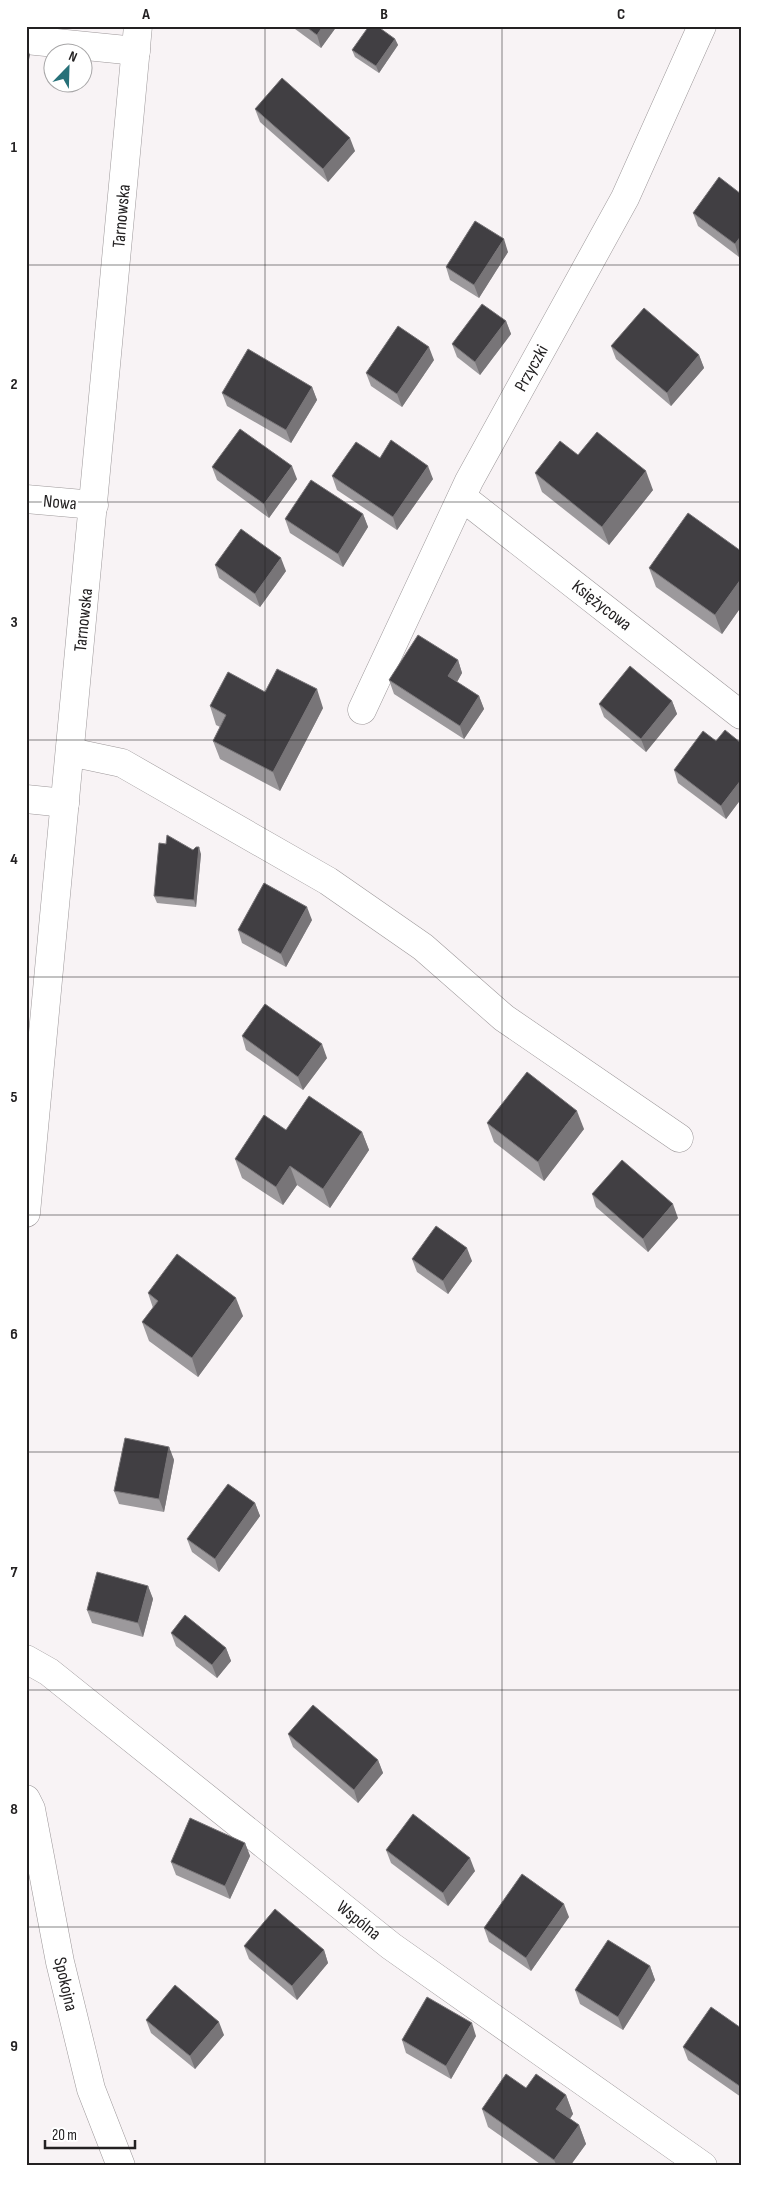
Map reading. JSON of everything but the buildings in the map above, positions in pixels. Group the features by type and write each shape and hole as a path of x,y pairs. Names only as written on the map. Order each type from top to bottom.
{"street":[{"name":"Przyczki","path":"362,710 462,497 624,198 702,26"},
{"path":"26,40 137,39"},
{"name":"Tarnowska","path":"26,1213 137,39"},
{"name":"Księżycowa","path":"462,497 741,714"},
{"name":"Nowa","path":"26,499 94,505"},
{"path":"70,752 122,763 328,881 423,947 504,1018 679,1138"},
{"path":"26,800 65,803"},
{"name":"Wspólna","path":"26,1659 49,1672 391,1946 703,2166"},
{"name":"Spokojna","path":"26,1799 31,1809 60,1962 91,2089 121,2166"}]}
